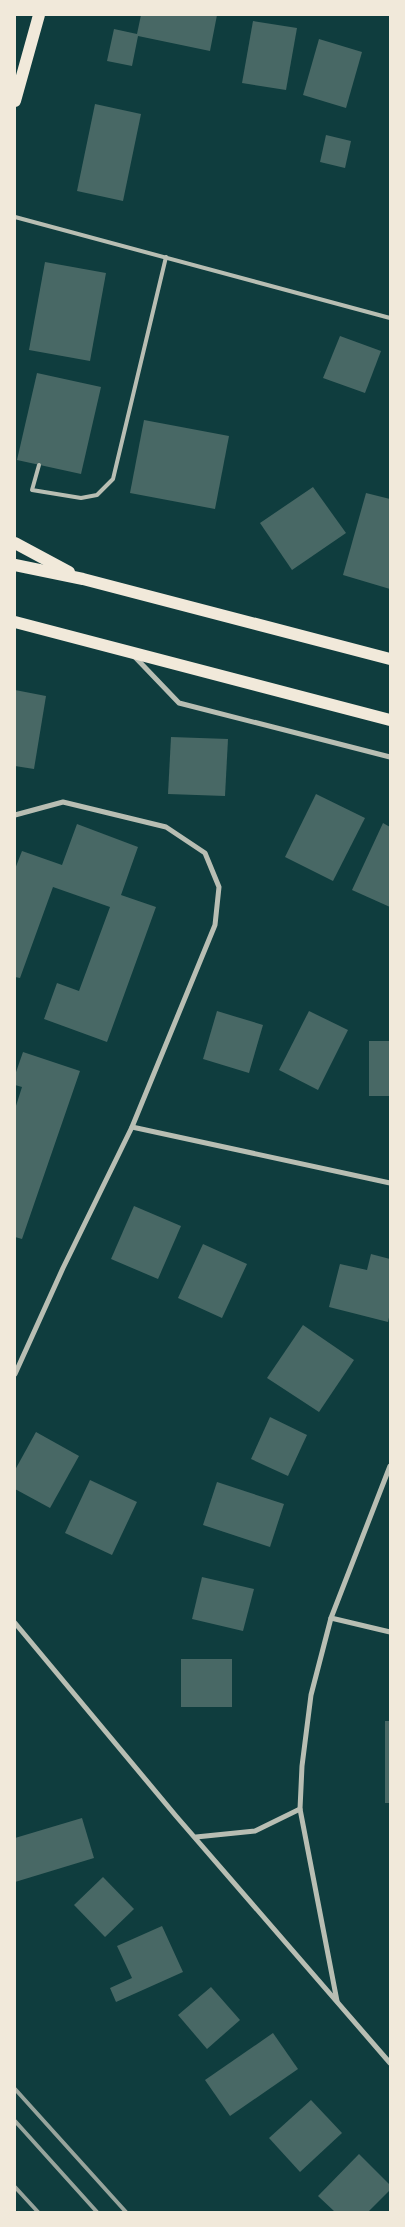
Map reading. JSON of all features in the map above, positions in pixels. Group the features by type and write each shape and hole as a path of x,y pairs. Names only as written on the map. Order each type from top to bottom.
{"main road":[{"path":"15,101 39,15"},
{"path":"15,543 83,578"},
{"path":"15,564 83,578 390,659"},
{"path":"15,622 390,720"}],"street":[{"path":"128,650 179,703 390,757"},
{"path":"15,816 63,802 166,827 205,853 219,887 215,925 132,1127 63,1268 15,1374"},
{"path":"132,1127 390,1183"},
{"path":"337,2002 300,1809 302,1766 311,1694 331,1618 390,1466"},
{"path":"331,1618 390,1632"},
{"path":"15,1623 390,2063"},
{"path":"196,1837 255,1830 300,1809"}],"lane":[{"path":"15,217 390,318"},
{"path":"39,465 32,490 81,498 98,495 113,479 166,258"}],"building":[{"path":"141,15 217,15 210,51 138,36 132,66 107,61 114,29 137,34"},
{"path":"253,21 297,28 286,90 242,83"},
{"path":"319,39 362,52 346,108 303,95"},
{"path":"95,104 141,114 123,201 77,191"},
{"path":"326,135 351,141 345,168 320,162"},
{"path":"45,262 106,273 90,361 29,350"},
{"path":"340,336 381,351 365,393 323,378"},
{"path":"37,373 101,387 81,474 17,460"},
{"path":"144,420 229,436 215,509 130,493"},
{"path":"313,487 346,533 292,570 260,523"},
{"path":"366,493 390,499 390,589 343,575"},
{"path":"15,690 46,696 34,769 15,766"},
{"path":"171,737 228,739 225,796 168,794"},
{"path":"316,794 365,818 333,881 285,857"},
{"path":"383,823 390,827 390,907 352,890"},
{"path":"77,824 138,847 121,895 156,907 107,1042 44,1019 57,983 79,991 110,907 53,887 20,978 15,977 15,869 22,851 62,865"},
{"path":"217,1011 263,1025 249,1073 203,1059"},
{"path":"309,1011 348,1030 318,1090 279,1070"},
{"path":"369,1041 390,1041 390,1096 369,1096"},
{"path":"23,1052 80,1071 22,1239 15,1237 15,1109 22,1087 15,1085 15,1075"},
{"path":"134,1206 181,1226 158,1279 111,1259"},
{"path":"203,1244 247,1264 222,1318 178,1298"},
{"path":"371,1254 390,1259 390,1313 388,1322 329,1307 340,1264 367,1270"},
{"path":"303,1325 354,1360 319,1412 267,1378"},
{"path":"270,1417 307,1435 288,1476 251,1459"},
{"path":"36,1432 79,1456 50,1508 15,1489 15,1470"},
{"path":"90,1480 137,1502 112,1555 65,1533"},
{"path":"217,1482 284,1504 270,1547 203,1525"},
{"path":"202,1577 254,1589 243,1631 192,1619"},
{"path":"181,1659 232,1659 232,1707 181,1707"},
{"path":"385,1721 390,1721 390,1803 385,1803"},
{"path":"82,1818 94,1858 15,1882 15,1838"},
{"path":"103,1877 134,1909 105,1937 74,1905"},
{"path":"162,1926 183,1972 116,2002 110,1988 132,1978 117,1946"},
{"path":"211,1987 240,2020 207,2049 178,2015"},
{"path":"273,2033 298,2069 230,2116 205,2080"},
{"path":"311,2100 342,2133 300,2172 269,2138"},
{"path":"359,2154 390,2185 390,2190 368,2212 335,2212 318,2196"}],"railway":[{"path":"15,2089 126,2212"},
{"path":"15,2121 97,2212"},
{"path":"15,2187 38,2212"}]}
